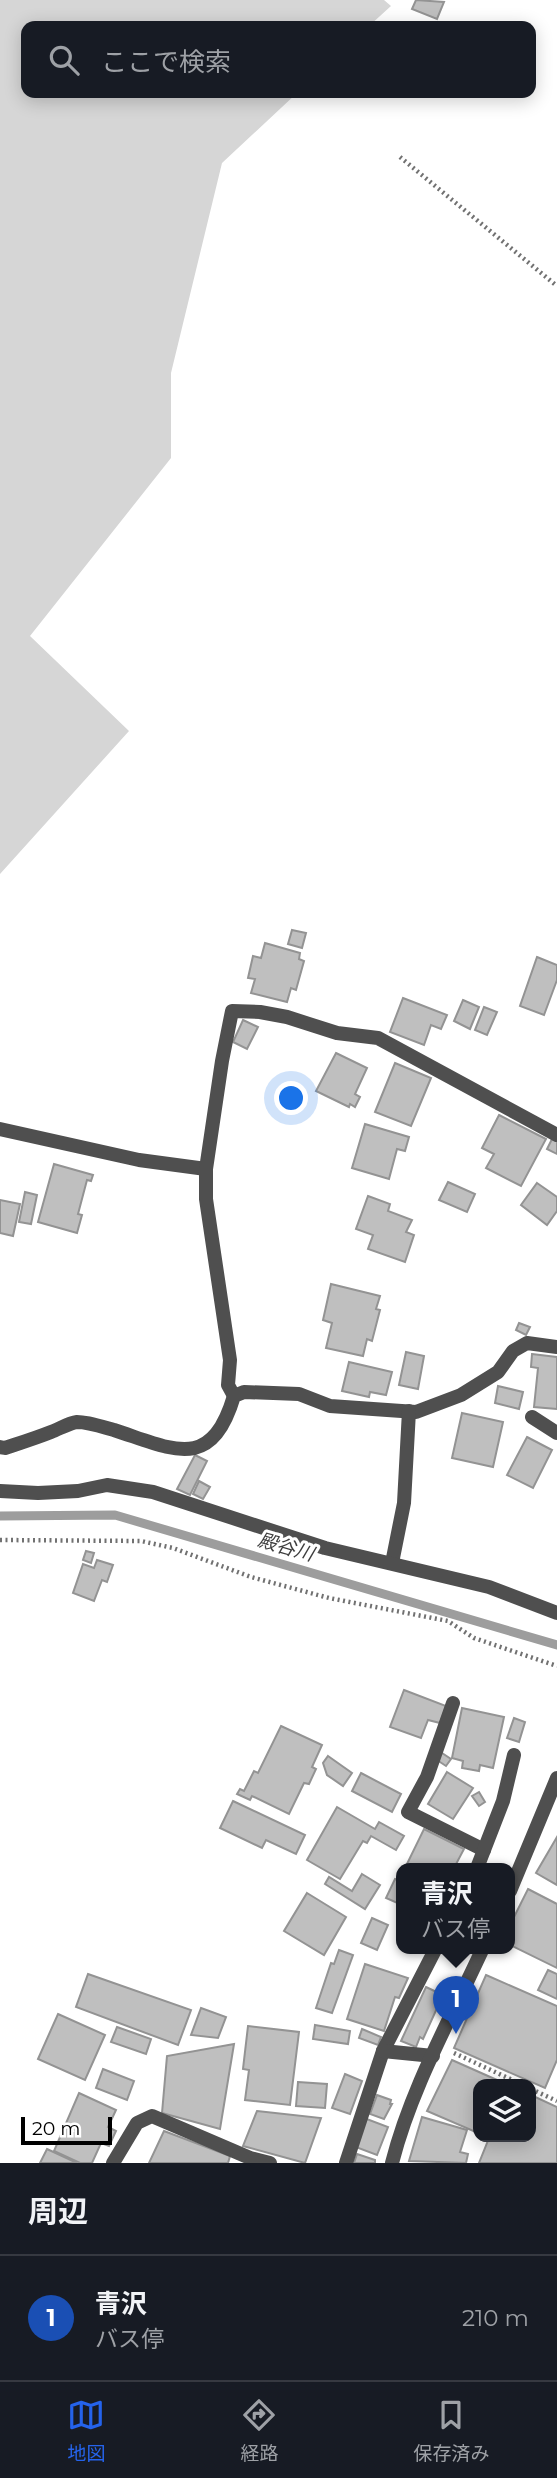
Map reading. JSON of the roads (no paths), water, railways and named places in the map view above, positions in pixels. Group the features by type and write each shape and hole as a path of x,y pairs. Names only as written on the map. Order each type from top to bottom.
{"street":[{"path":"0,1447 5,1448 76,1422 183,1450 200,1447 216,1438 228,1416 234,1396 228,1385 230,1360 206,1199 206,1169 232,1012 260,1012 287,1017 337,1033 378,1038 557,1135"},
{"path":"0,1129 139,1160 206,1169"},
{"path":"234,1396 244,1392 299,1394 330,1406 416,1412 461,1395 498,1371 513,1351 527,1343 557,1347"},
{"path":"392,1563 404,1503 409,1411"},
{"path":"532,1417 557,1433"},
{"path":"0,1491 78,1491 107,1485 153,1492 325,1548 489,1587 557,1612"},
{"path":"453,1703 427,1777 408,1812 484,1850"},
{"path":"479,1863 503,1801 514,1755"},
{"path":"515,1879 557,1778"},
{"path":"346,2163 383,2051 433,1954"},
{"path":"392,2163 399,2134 480,1954"},
{"path":"383,2051 435,2051"},
{"path":"113,2163 137,2123 152,2116 250,2158 271,2163"}],"waterway":[{"name":"殿谷川","path":"0,1516 115,1515 557,1645"}],"place":[{"name":"青沢","path":"456,2034"}]}
